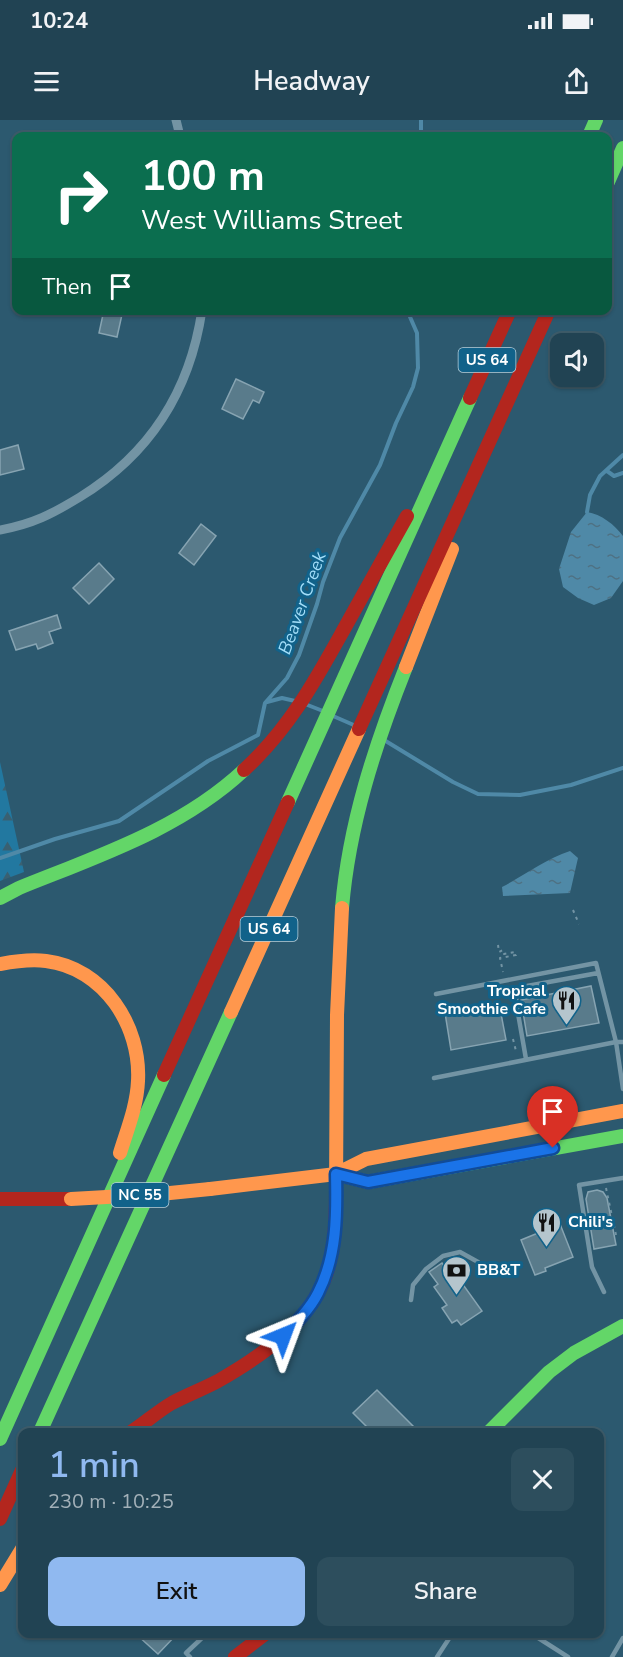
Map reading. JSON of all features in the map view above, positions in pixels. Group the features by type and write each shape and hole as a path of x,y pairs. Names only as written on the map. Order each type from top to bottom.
{"main road":[{"path":"612,173 623,148"},
{"name":"US 64","path":"0,1439 508,315"},
{"name":"US 64","path":"42,1428 547,315"},
{"path":"0,898 174,822 214,796 265,751 293,715 317,678 465,410"},
{"path":"137,1428 168,1406 217,1381 283,1336 318,1294 329,1262 337,1212 338,967 344,884 351,832 365,778 386,719 497,425"},
{"path":"0,964 23,960 60,965 76,971 97,983 115,1001 132,1032 138,1054 138,1081 134,1106 100,1218"},
{"name":"NC 55","path":"0,1199 49,1200 160,1194 336,1174 366,1159 623,1111"},
{"name":"NC 55","path":"336,1174 368,1182 623,1136"},
{"path":"493,1428 555,1367 586,1346 621,1329"},
{"path":"0,1519 18,1479"},
{"path":"0,1585 18,1556"},
{"path":"235,1657 261,1638"}],"street":[{"path":"0,530 17,527 52,514 87,493 133,456 160,422 180,389 195,344 201,315"}],"lane":[{"path":"436,994 596,963 616,1042 623,1089"},
{"path":"526,1059 516,1002 517,993 527,986 598,973"},
{"path":"434,1078 623,1042"},
{"path":"604,1292 592,1267 579,1185 623,1178"},
{"path":"411,1300 413,1285 426,1269 443,1256 460,1252 478,1262"},
{"path":"190,1657 186,1653 202,1638"},
{"path":"437,1657 449,1638"},
{"path":"538,1638 568,1657"},
{"path":"612,1657 623,1638"}],"path":[{"path":"573,910 579,924"},
{"path":"498,945 503,972"},
{"path":"499,952 503,950 504,954 515,952 516,955 500,958"},
{"path":"605,1185 616,1236"}],"green space":[{"path":"0,762 24,872 0,881"}],"water":[{"path":"587,512 607,521 623,536 623,581 611,598 594,605 578,598 563,587 559,569 571,532"},
{"path":"570,851 578,858 570,893 503,896 502,887"}],"building":[{"path":"103,315 122,315 117,337 99,333"},
{"path":"236,379 264,392 259,403 253,400 243,419 222,409"},
{"path":"18,445 24,469 0,475 0,450"},
{"path":"201,524 216,536 194,565 179,553"},
{"path":"99,563 114,579 89,604 73,588"},
{"path":"57,615 61,628 49,632 53,643 38,649 36,644 16,650 9,631"},
{"path":"591,986 599,1023 527,1036 521,1000"},
{"path":"499,1003 506,1040 451,1050 445,1013"},
{"path":"597,1190 603,1192 607,1198 616,1245 594,1249 586,1199 588,1192"},
{"name":"Chili's","path":"560,1224 573,1257 545,1268 546,1271 535,1275 521,1240"},
{"name":"BB&T","path":"442,1263 450,1275 454,1272 482,1311 461,1325 457,1320 452,1323 442,1308 447,1305 434,1287 438,1284 429,1272"},
{"path":"377,1390 415,1428 368,1428 353,1413"},
{"path":"140,1638 173,1638 158,1654"}],"waterway":[{"name":"Beaver Creek","path":"421,120 421,132"},
{"name":"Beaver Creek","path":"0,858 55,839 119,821 208,761 258,735 265,703 287,678 299,655 340,538 380,465 413,387 418,368 417,333 409,315"},
{"path":"587,512 590,495 600,476 623,455"},
{"path":"607,471 614,476 623,473"},
{"path":"267,702 282,698 295,701"},
{"path":"305,704 323,711"},
{"path":"333,716 356,726"},
{"path":"384,740 453,782 478,794 520,795 571,785 623,768"}],"traffic: fast":[{"path":"591,132 596,120"},
{"path":"612,173 623,148"},
{"path":"288,802 470,398"},
{"path":"342,908 345,877 357,815 374,755 406,667"},
{"path":"0,898 166,825 219,791 244,770"},
{"path":"42,1428 231,1012"},
{"path":"0,1439 164,1075"},
{"path":"336,1174 368,1182 623,1136"},
{"path":"493,1428 549,1372 574,1353 623,1326"}],"traffic: slow":[{"path":"406,667 452,549"},
{"path":"231,1012 359,729"},
{"path":"336,1192 337,1015 342,908"},
{"path":"0,964 34,960 67,966 85,975 115,1003 126,1021 133,1040 138,1081 134,1109 120,1153"},
{"path":"210,1189 336,1174 366,1159 623,1111"},
{"path":"71,1199 210,1189"},
{"path":"0,1585 18,1556"}],"traffic: jam":[{"path":"470,398 508,315"},
{"path":"359,729 547,315"},
{"path":"244,770 275,738 300,704 407,516"},
{"path":"164,1075 288,802"},
{"path":"137,1428 172,1403 218,1381 250,1361 281,1338 307,1311 325,1278 331,1257 336,1192"},
{"path":"0,1199 71,1199"},
{"path":"0,1519 18,1479"},
{"path":"235,1657 260,1638"}],"place":[{"name":"Tropical Smoothie Cafe","path":"567,1026"},
{"name":"Chili's","path":"547,1248"},
{"name":"BB&T","path":"456,1296"}],"route":[{"path":"283,1336 318,1294 327,1270 337,1212 336,1174 368,1182 553,1148"}]}
